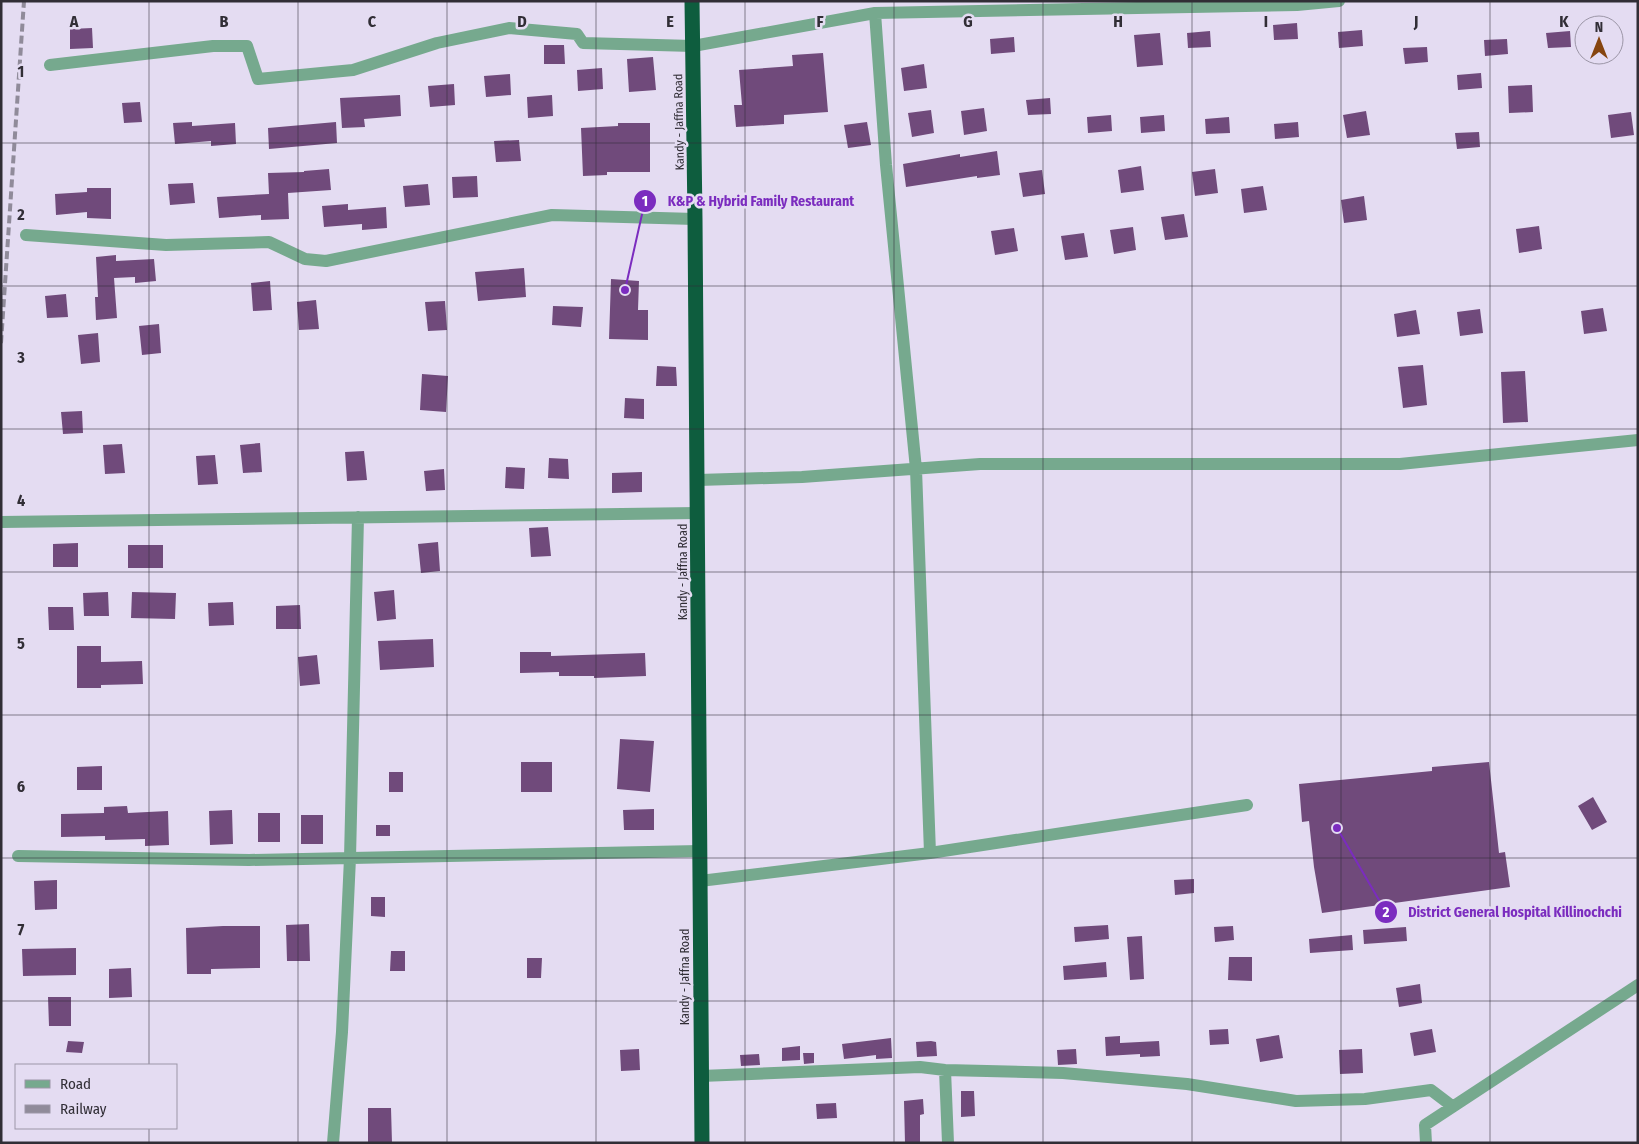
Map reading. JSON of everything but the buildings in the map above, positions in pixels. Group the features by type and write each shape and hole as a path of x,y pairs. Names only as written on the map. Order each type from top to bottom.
{"highway":[{"name":"Kandy - Jaffna Road","path":"692,1 696,219 702,1143"}],"street":[{"path":"50,65 213,46 247,46 258,79 353,70 436,43 509,28 577,34 583,43 693,46 875,13 1298,5 1339,1"},
{"path":"875,13 887,175 916,469 930,853"},
{"path":"26,235 166,245 269,242 306,259 326,261 552,215 696,219"},
{"path":"698,480 802,477 980,464 1400,464 1638,440"},
{"path":"1,522 698,513"},
{"path":"333,1143 342,1032 350,858 358,517"},
{"path":"700,881 930,853 1247,805"},
{"path":"18,856 250,860 700,851"},
{"path":"1426,1143 1425,1125 1638,985"},
{"path":"701,1076 920,1067 945,1070 1063,1074 1188,1084 1296,1101 1365,1099 1431,1090 1452,1106"},
{"path":"945,1070 948,1143"}],"railway":[{"path":"1,343 24,1"}],"place":[{"name":"K&P & Hybrid Family Restaurant","path":"625,290"},
{"name":"District General Hospital Killinochchi","path":"1337,828"}]}
